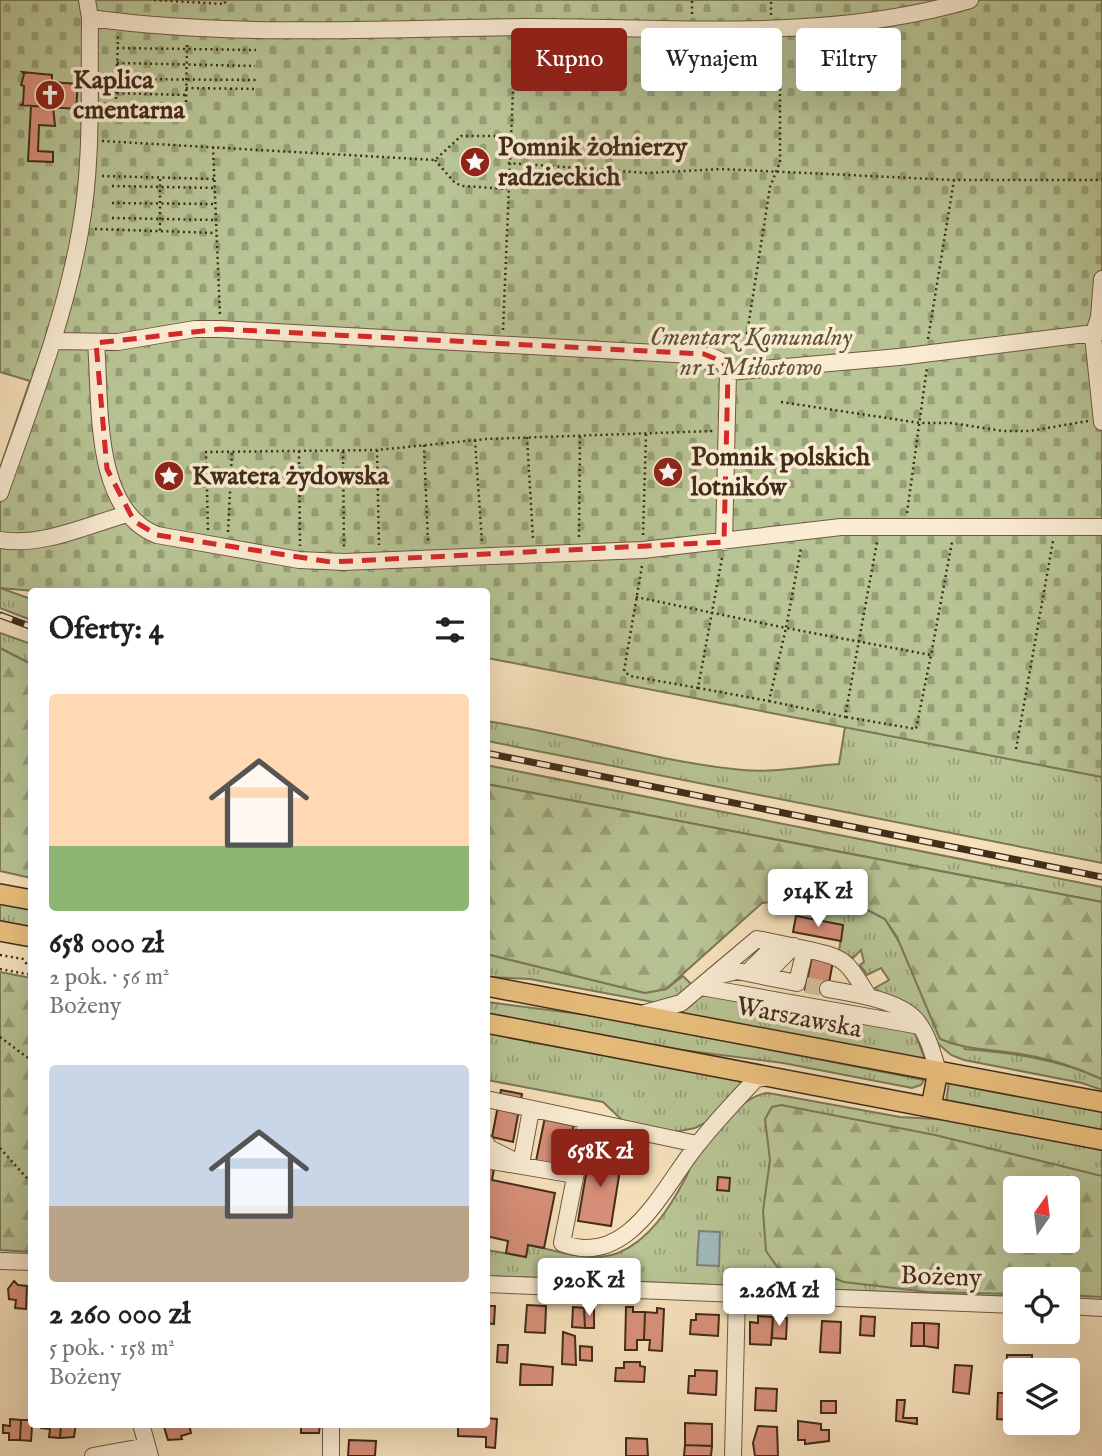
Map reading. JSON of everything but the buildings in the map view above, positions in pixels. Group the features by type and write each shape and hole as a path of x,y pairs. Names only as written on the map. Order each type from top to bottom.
{"main road":[{"path":"0,894 28,899"},
{"path":"0,931 28,936"},
{"name":"Warszawska","path":"490,987 1102,1102"},
{"path":"490,1024 1102,1140"},
{"path":"931,1107 938,1071"}],"street":[{"path":"0,493 54,341 70,285 81,229 88,140 90,18 87,0"},
{"path":"782,28 920,15 970,0"},
{"path":"90,18 188,28 644,28"},
{"path":"1102,279 1098,334 1102,420"},
{"path":"54,341 96,343 195,329 220,329 704,354 723,362 728,372 724,542"},
{"path":"728,372 927,354 1098,334"},
{"path":"96,343 107,468 127,514 144,530 228,549 299,560 344,562 534,552 643,550 804,531 880,526 1102,527"},
{"path":"0,540 13,542 51,536 127,514"},
{"path":"632,1014 674,1006 757,939 838,956 845,961 869,997"},
{"path":"747,972 777,943"},
{"path":"764,976 799,948"},
{"path":"707,982 737,971 802,984 799,948"},
{"path":"707,982 920,1026"},
{"path":"828,989 869,997 906,1013 920,1026 938,1071"},
{"path":"586,1122 562,1244 575,1249 598,1249 627,1233 650,1209 697,1144 756,1079 769,1077"},
{"path":"490,1100 697,1144"},
{"path":"490,1161 520,1167 531,1110"},
{"path":"490,1148 521,1164 575,1175"},
{"path":"0,1261 28,1262"},
{"name":"Bożeny","path":"490,1284 1003,1305"},
{"path":"733,1456 737,1294"},
{"path":"1080,1307 1102,1308"},
{"path":"93,1456 148,1451 142,1428"},
{"path":"331,1428 331,1456"}],"path":[{"path":"154,0 225,4 225,0"},
{"path":"116,99 118,22"},
{"path":"502,344 515,27"},
{"path":"186,102 188,28"},
{"path":"117,48 256,50"},
{"path":"117,63 255,66"},
{"path":"116,79 256,80"},
{"path":"186,88 256,89"},
{"path":"728,372 746,340 770,187 780,162 780,91"},
{"path":"89,93 186,95"},
{"path":"435,160 461,136 510,136"},
{"path":"88,140 435,160 455,183 507,189"},
{"path":"213,146 220,329"},
{"path":"508,163 647,173 721,169 954,180 1102,180"},
{"path":"86,175 214,180"},
{"path":"160,178 160,232"},
{"path":"905,527 927,354 954,180"},
{"path":"112,186 214,188"},
{"path":"112,203 215,204"},
{"path":"112,218 215,220"},
{"path":"81,229 216,233"},
{"path":"782,402 920,423 951,423 1003,431 1030,431 1102,420"},
{"path":"208,545 206,452 377,450 475,440 727,431"},
{"path":"646,433 643,550 624,671 630,676 916,729 955,527"},
{"path":"579,551 580,436"},
{"path":"527,438 534,552"},
{"path":"475,440 483,556"},
{"path":"424,445 429,559"},
{"path":"343,450 344,562"},
{"path":"377,450 380,561"},
{"path":"299,451 299,560"},
{"path":"228,549 232,452"},
{"path":"845,717 880,526"},
{"path":"1016,749 1056,527"},
{"path":"769,701 804,531"},
{"path":"698,688 724,542"},
{"path":"636,597 931,655"},
{"path":"0,955 23,959 28,967"},
{"path":"0,969 28,973"},
{"path":"0,1037 28,1058"},
{"path":"0,1148 28,1180"}],"highlighted area":[{"path":"220,329 704,354 723,362 728,372 724,542 331,562 157,535 134,521 107,469 96,343"}],"green space":[{"name":"Cmentarz Komunalny nr 1 Miłostowo","path":"0,0 1102,0 1102,777 490,659 490,588 28,588 28,590 0,588 0,468 30,381 0,372"},
{"path":"0,588 28,598 28,619 0,608"},
{"path":"0,633 28,643 28,662 0,648"},
{"path":"0,648 28,662 28,877 0,871"},
{"path":"490,722 679,761 755,771 839,764 845,727 1102,777 1102,863 490,742"},
{"path":"490,766 1102,887 1102,902 490,785"},
{"path":"490,785 1102,902 1102,1079 1048,1060 968,1047 940,1039 897,937 885,919 866,909 833,902 800,899 762,903 666,989 645,993 490,955"},
{"path":"800,899 866,909 885,919 965,1049 1018,1055 1069,1066 1102,1079 1102,1090 1082,1083 964,1060 951,1055 875,988 889,980 881,968 867,975 860,965 864,962 861,950 853,958 839,951 843,925 796,916"},
{"path":"0,903 28,908 28,928 0,923"},
{"path":"490,955 645,993 666,989 683,976 692,985 673,999 658,1003 530,979 490,977"},
{"path":"0,972 28,977 28,1252 0,1250"},
{"path":"701,994 914,1031 926,1062 679,1014"},
{"path":"490,1002 611,1018 924,1080 921,1085 912,1088 783,1063 658,1047 490,1016"},
{"path":"490,1032 742,1081 707,1122 695,1128 675,1132 623,1121 603,1102 490,1081"},
{"path":"949,1082 1102,1110 1102,1131 946,1102"},
{"path":"768,1093 900,1117 955,1120 1102,1148 1102,1301 1080,1300 1080,1267 1003,1267 1003,1297 490,1276 490,1251 526,1257 528,1245 596,1257 618,1253 640,1240 666,1211 693,1161 747,1101"},
{"path":"781,1105 935,1135 1102,1176 1102,1297 1080,1296 1080,1267 1003,1267 1003,1294 928,1292 844,1282 826,1275 800,1276 778,1268 766,1251 763,1211 770,1160 765,1119 772,1107"}],"water":[{"path":"699,1231 720,1232 719,1266 697,1265"}],"tunnel":[{"path":"806,985 828,989"}],"railway":[{"path":"0,615 28,626"},
{"path":"490,754 1102,877"}],"place":[{"name":"Kaplica cmentarna","path":"50,95"},
{"name":"Pomnik żołnierzy radzieckich","path":"475,162"},
{"name":"Pomnik polskich lotników","path":"668,472"},
{"name":"Kwatera żydowska","path":"169,476"}]}
